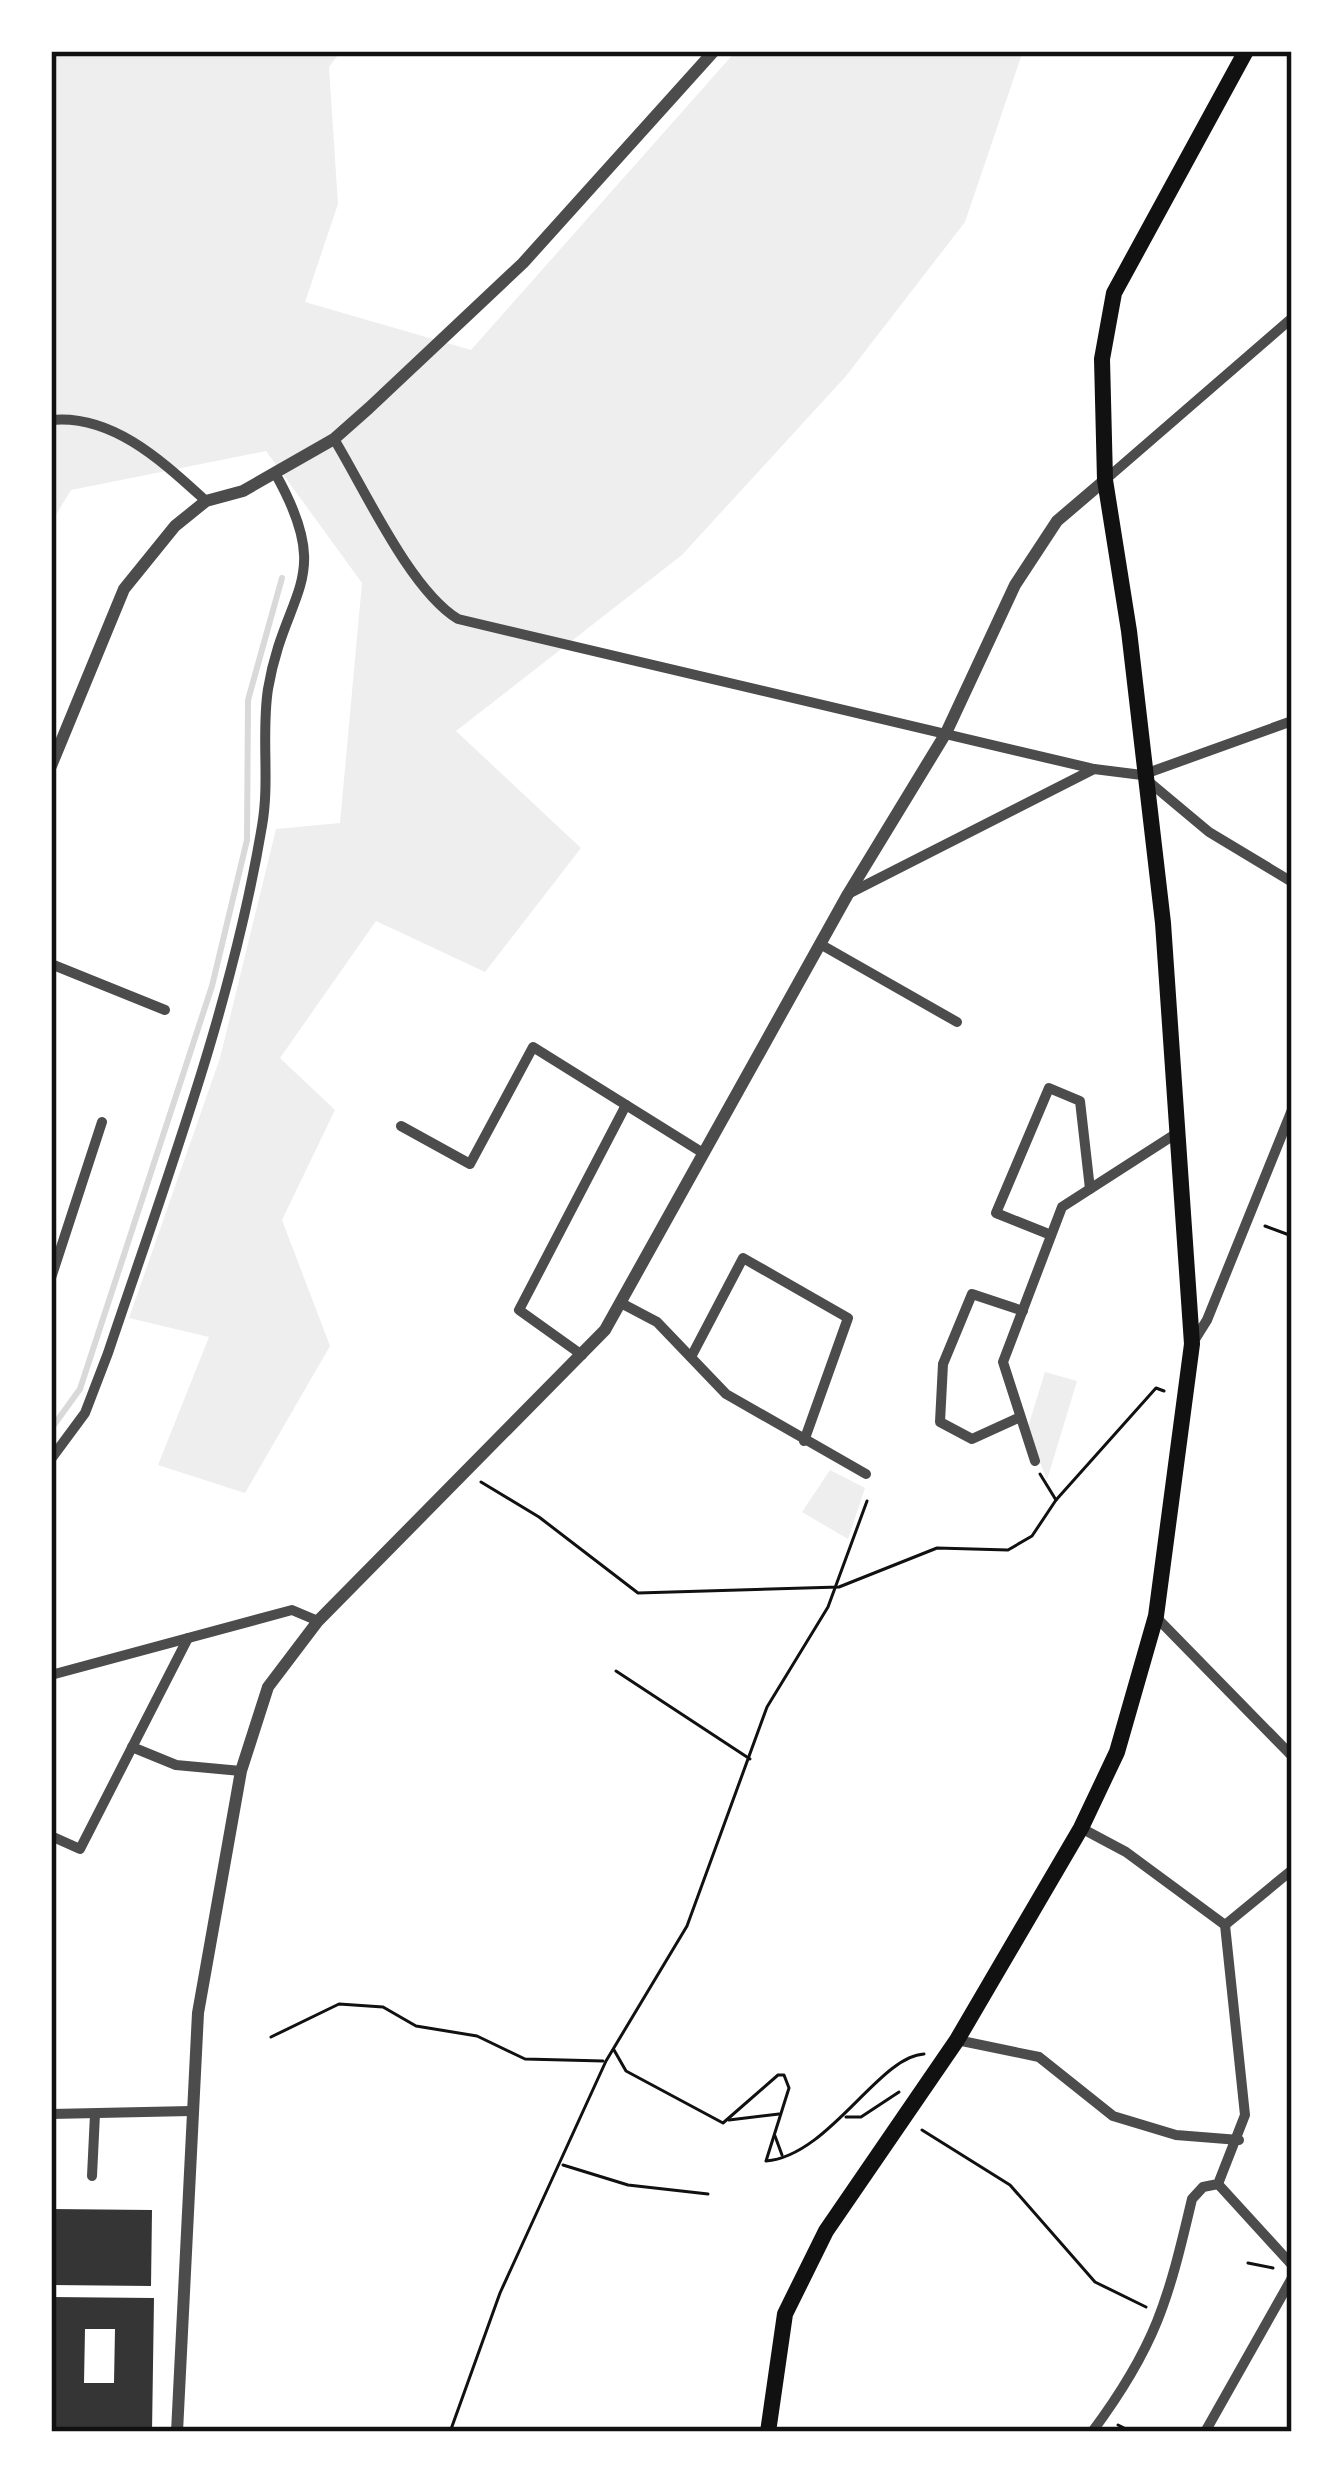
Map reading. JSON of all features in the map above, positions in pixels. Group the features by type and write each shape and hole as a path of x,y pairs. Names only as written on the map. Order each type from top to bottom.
{"main road":[{"path":"768,2432 784,2314 826,2231 957,2039 1081,1828 1117,1751 1156,1616 1192,1344 1163,922 1142,775 1129,631 1105,480 1102,358 1114,293 1246,51"}],"street":[{"path":"51,766 124,589 176,526 206,501 275,473 334,439 524,263 714,51"},
{"path":"177,2432 198,2012 241,1771 268,1687 318,1621 468,1474 581,1354 621,1304 848,894 946,733 1015,585 1057,521 1292,319"},
{"path":"51,420 104,424 166,465 206,501"},
{"path":"334,439 422,580 444,610 458,619 1094,770 1142,775 1230,748 1292,721"},
{"path":"51,1459 85,1413 108,1353 228,983 263,822 268,688 308,561 295,507 275,473"},
{"path":"848,894 1094,770"},
{"path":"1142,775 1209,832 1292,882"},
{"path":"820,944 957,1022"},
{"path":"51,964 164,1010"},
{"path":"401,1126 470,1164 533,1047 704,1153"},
{"path":"1051,1235 996,1213 1049,1088 1080,1101 1090,1189"},
{"path":"581,1354 519,1310 626,1105"},
{"path":"1192,1344 1208,1320 1292,1110"},
{"path":"52,1274 102,1123"},
{"path":"1035,1461 1003,1362 1062,1207 1180,1131"},
{"path":"691,1357 742,1258 848,1318 804,1441"},
{"path":"1018,1418 972,1439 940,1422 943,1364 972,1294 1023,1311"},
{"path":"621,1304 657,1322 726,1394 866,1474"},
{"path":"51,1675 292,1610 318,1621"},
{"path":"1156,1616 1292,1756"},
{"path":"51,1836 80,1849 188,1638"},
{"path":"132,1748 176,1765 241,1771"},
{"path":"1081,1828 1126,1852 1226,1925 1245,2115 1218,2184"},
{"path":"1226,1925 1292,1870"},
{"path":"957,2039 1039,2057 1113,2116 1176,2135 1239,2140"},
{"path":"51,2114 191,2110"},
{"path":"92,2176 94,2114"},
{"path":"1092,2432 1145,2356 1164,2316 1192,2199 1202,2188 1218,2184"},
{"path":"1205,2432 1292,2271 1218,2184"}],"path":[{"path":"1246,1220 1292,1236"},
{"path":"468,1474 539,1517 638,1593 832,1587 937,1547 1008,1550 1032,1536 1056,1500 1156,1388 1183,1400"},
{"path":"1035,1461 1056,1500"},
{"path":"450,2432 500,2294 606,2061 687,1926 767,1707 828,1607 867,1501"},
{"path":"616,1671 751,1760"},
{"path":"271,2037 339,2004 383,2007 416,2026 477,2036 525,2059 606,2061"},
{"path":"613,2049 626,2071 723,2123 778,2075 788,2080 766,2161 783,2156 845,2116 899,2063 914,2055 933,2054 943,2060"},
{"path":"845,2116 861,2117 894,2092 917,2100"},
{"path":"728,2120 779,2114"},
{"path":"905,2118 1010,2186 1095,2282 1164,2316"},
{"path":"773,2131 783,2156"},
{"path":"561,2164 628,2185 708,2194"},
{"path":"1248,2263 1292,2271"}],"shaded area":[{"path":"51,51 341,51 329,67 338,204 305,302 471,350 736,51 1022,54 965,222 846,376 682,555 456,731 581,848 485,972 376,921 280,1058 335,1110 282,1220 330,1346 245,1493 158,1465 209,1337 129,1318 220,1058 276,829 340,823 362,583 266,451 71,490 51,523"},
{"path":"1045,1372 1077,1381 1047,1480 1027,1430"},
{"path":"830,1470 865,1488 848,1539 802,1512"}],"building":[{"path":"51,2209 152,2210 151,2286 51,2285"},
{"path":"51,2297 154,2298 152,2432 51,2432","holes":["85,2329 115,2329 114,2383 84,2383"]}],"waterway":[{"path":"51,1429 80,1389 212,986 247,840 248,700 282,578"}]}
